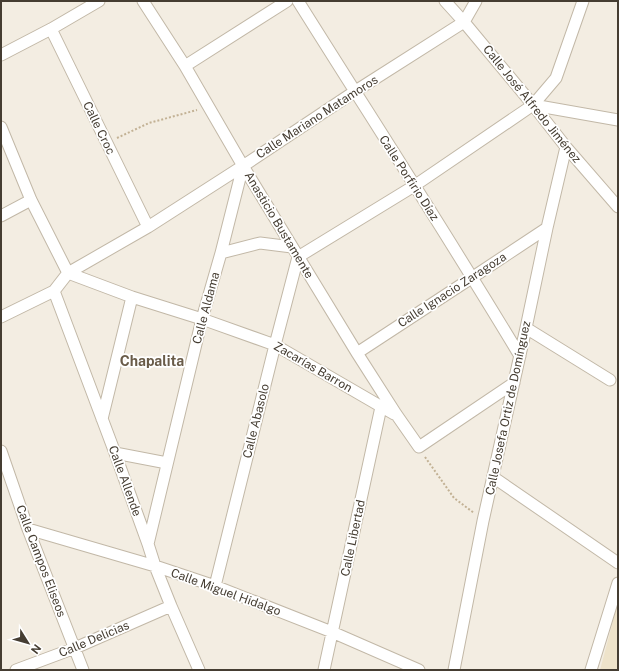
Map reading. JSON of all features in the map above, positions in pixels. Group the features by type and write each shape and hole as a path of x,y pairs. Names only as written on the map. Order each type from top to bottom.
{"street":[{"path":"1,54 51,29 99,1"},
{"name":"Anasticio Bustamente","path":"143,1 185,66 243,166 357,353 419,448"},
{"path":"185,66 287,1"},
{"name":"Calle Porfirio Díaz","path":"298,1 354,92 473,277 520,356"},
{"name":"Calle José Alfredo Jiménez","path":"445,1 533,105 566,147 618,207"},
{"path":"464,22 476,1"},
{"path":"221,253 260,244 295,252 414,186 533,105 556,78 583,1"},
{"name":"Calle Mariano Matamoros","path":"68,273 148,227 464,22"},
{"name":"Calle Croc","path":"51,29 148,227"},
{"path":"533,105 618,120"},
{"path":"1,127 31,200 68,273 54,291 1,317"},
{"name":"Calle Josefa Ortiz de Domínguez","path":"454,670 483,521 566,147"},
{"name":"Calle Aldama","path":"148,544 202,319 221,253 243,166"},
{"path":"1,216 31,200"},
{"name":"Calle Ignacio Zaragoza","path":"357,353 547,228"},
{"name":"Calle Abasolo","path":"215,586 275,344 295,252"},
{"name":"Zacarías Barron","path":"68,273 132,297 275,344 381,407 396,414"},
{"name":"Calle Allende","path":"54,291 115,453 155,566 199,670"},
{"path":"102,419 132,297"},
{"path":"526,328 610,380"},
{"path":"419,448 514,383"},
{"name":"Calle Libertad","path":"324,670 381,407"},
{"name":"Calle Campos Eliseos","path":"1,451 28,529 83,670"},
{"path":"115,453 168,463"},
{"path":"493,477 618,562"},
{"name":"Calle Miguel Hidalgo","path":"28,529 155,566 215,586 332,632 419,670"},
{"path":"591,670 618,584"},
{"name":"Calle Delicias","path":"16,670 44,665 75,648 171,606"}],"path":[{"path":"107,143 149,123 208,107"},
{"path":"419,448 454,498 483,521"}],"shaded area":[{"path":"618,602 618,670 600,670"}],"district":[{"name":"Chapalita","path":"152,361"}]}
